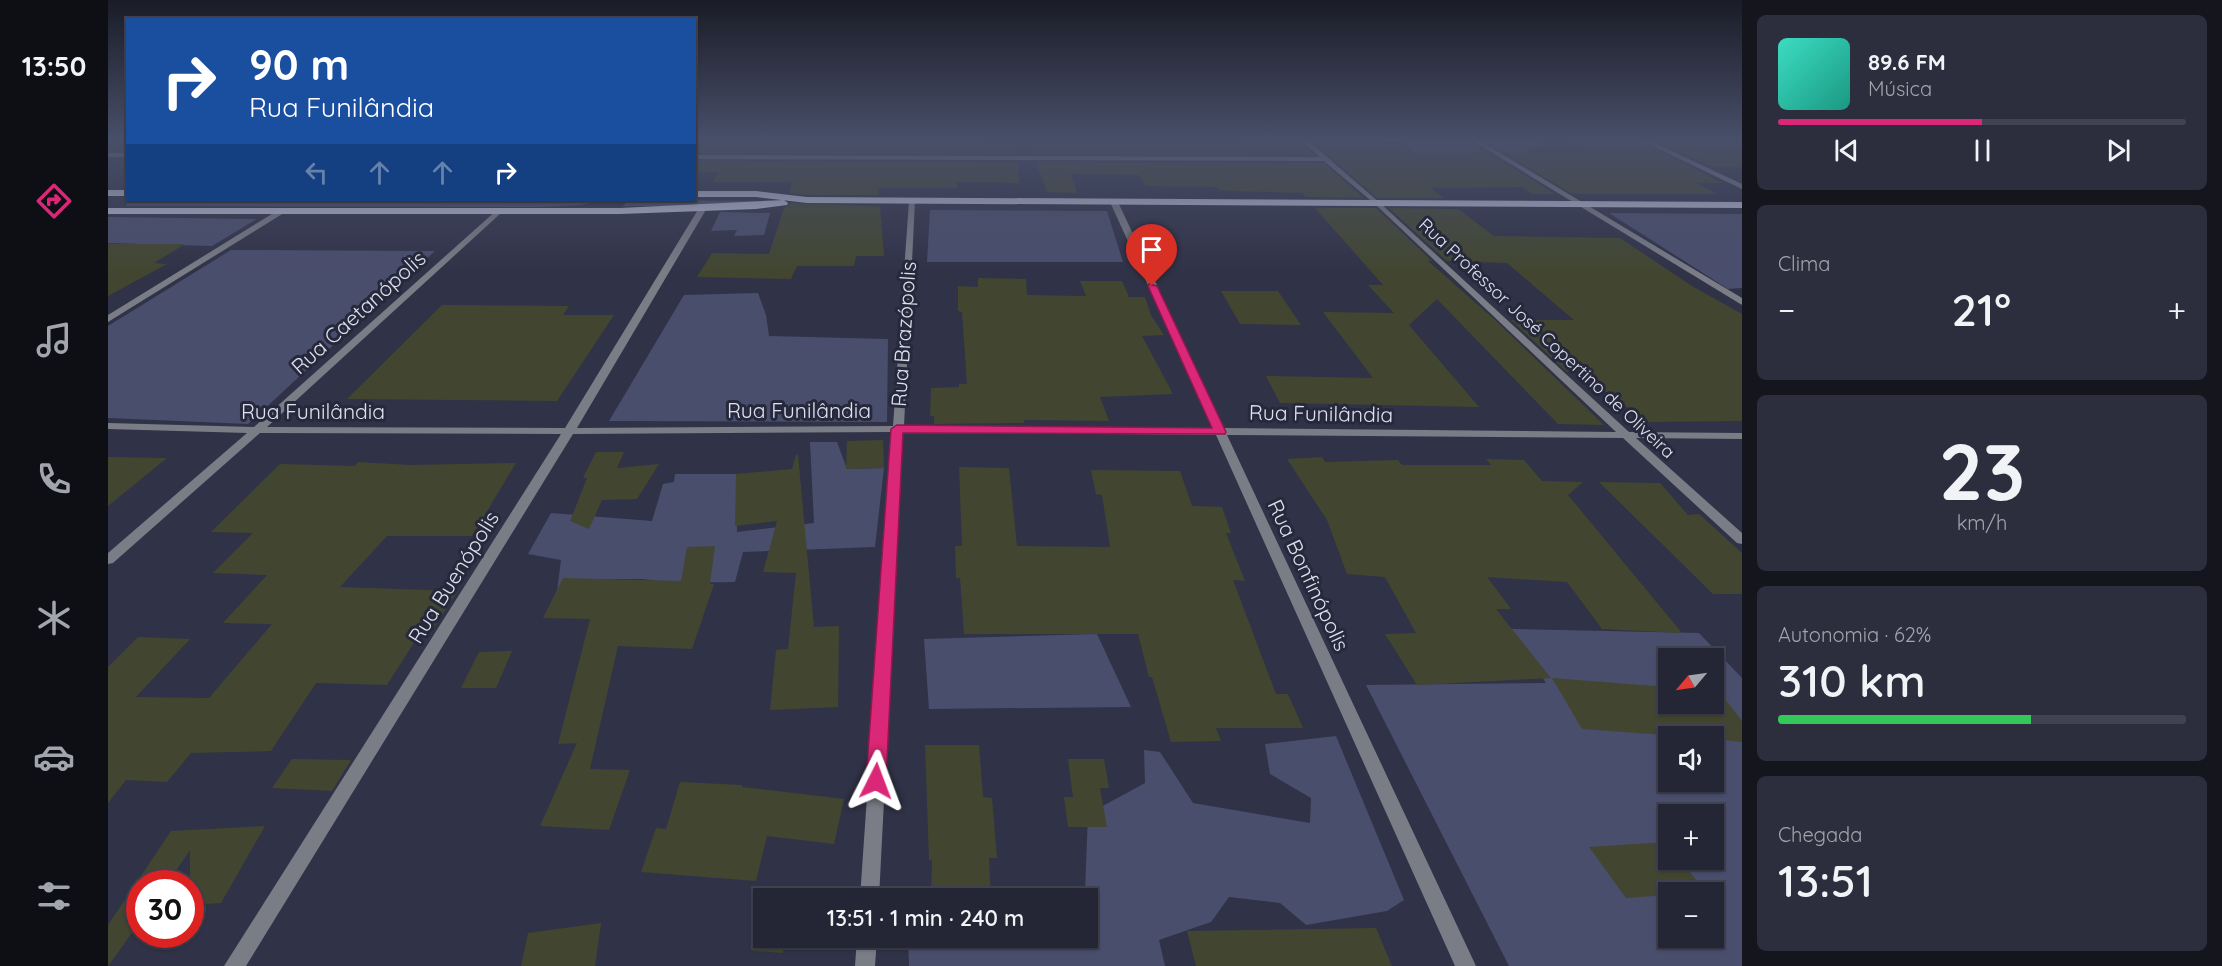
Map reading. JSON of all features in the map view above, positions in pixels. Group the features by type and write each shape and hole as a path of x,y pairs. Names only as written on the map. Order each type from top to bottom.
{"main road":[{"path":"108,193 126,193"},
{"path":"696,194 756,194 807,200 1742,205"},
{"path":"108,209 536,211 756,206 807,200"},
{"path":"108,209 127,201"},
{"path":"536,211 609,201"}],"street":[{"name":"Rua Professor José Copertino de Oliveira","path":"1354,183 1742,540"},
{"path":"1544,183 1742,302"},
{"name":"Rua Brazópolis","path":"870,888 912,201"},
{"name":"Rua Bonfinópolis","path":"1114,202 1466,966"},
{"name":"Rua Buenópolis","path":"234,966 569,431 703,208"},
{"path":"108,319 283,211"},
{"name":"Rua Caetanópolis","path":"108,560 257,430 498,211"},
{"name":"Rua Funilândia","path":"108,426 257,430 897,429 1742,436"},
{"path":"865,966 866,948"}],"shaded area":[{"path":"137,201 600,201 581,205 542,207 126,206 127,203"},
{"path":"628,201 782,201 679,206 623,206"},
{"path":"930,210 1107,211 1123,262 927,262"},
{"path":"720,212 770,213 764,235 734,236 737,230 711,231"},
{"path":"1609,213 1742,214 1742,288 1728,289"},
{"path":"108,217 257,219 212,246 108,243"},
{"path":"231,250 435,251 248,424 108,418 108,326"},
{"path":"758,293 766,315 769,336 888,339 887,422 609,421 684,295"},
{"path":"810,442 837,442 847,469 884,468 875,547 743,552 735,582 674,583 643,579 593,579 586,592 557,591 561,560 528,554 551,513 652,521 663,484 674,482 675,474 736,474 737,532 814,523"},
{"path":"1511,629 1699,633 1713,648 1658,648 1658,714 1724,714 1724,659 1742,678 1742,966 1509,966 1366,685 1546,683"},
{"path":"1097,634 1131,707 929,709 924,639"},
{"path":"1336,736 1404,900 1387,911 1306,925 1280,903 1229,897 1211,922 1159,940 1165,966 909,966 908,948 1098,948 1098,888 1085,888 1088,814 1145,783 1144,750 1160,752 1193,803 1310,823 1311,798 1270,774 1265,744"}],"building":[{"path":"792,183 957,183 957,188 878,188 879,195 789,193"},
{"path":"1044,183 1074,183 1077,193 1047,192"},
{"path":"1144,183 1347,183 1364,198 1306,197 1302,193 1219,190 1217,187 1146,186"},
{"path":"1360,183 1537,183 1555,194 1532,194 1522,187 1430,188 1444,198 1377,198"},
{"path":"1554,183 1697,183 1718,194 1572,194"},
{"path":"790,203 880,206 884,256 856,256 854,266 797,266 791,279 697,277 712,253 769,254 784,208"},
{"path":"1315,208 1376,208 1432,261 1428,261 1495,320 1604,425 1558,424 1437,299 1409,325 1479,407 1280,403 1266,376 1373,378 1323,312 1394,313 1368,285 1383,285"},
{"path":"1389,208 1458,209 1494,236 1620,238 1692,286 1742,314 1742,421 1648,422 1572,367 1567,372 1511,320 1574,320 1507,263 1447,261"},
{"path":"108,244 185,244 154,263 167,264 108,296"},
{"path":"978,278 1026,279 1027,295 1086,296 1080,281 1122,281 1129,297 1145,297 1151,315 1164,335 1142,336 1173,394 1100,397 1109,421 1024,420 1024,423 934,424 934,416 930,416 931,388 959,387 959,384 967,384 962,312 958,311 958,286 978,287"},
{"path":"1221,291 1278,291 1301,325 1240,324"},
{"path":"442,305 569,306 563,315 614,315 557,401 347,399"},
{"path":"883,440 884,468 846,469 847,441"},
{"path":"596,452 624,452 617,468 659,464 637,499 602,500 589,529 570,521 587,478 583,478"},
{"path":"796,455 798,455 814,627 839,626 838,707 770,710 776,650 788,649 796,573 763,572 777,521 735,526 736,474 792,469"},
{"path":"108,457 167,458 108,506"},
{"path":"1322,457 1325,462 1398,460 1402,465 1491,465 1486,459 1524,460 1542,481 1583,482 1568,495 1682,633 1602,629 1567,582 1487,577 1511,609 1496,609 1551,678 1417,685 1385,634 1416,633 1385,577 1347,574 1327,520 1287,459"},
{"path":"358,462 409,465 516,463 472,536 387,536 340,587 458,591 432,630 422,630 387,685 316,683 271,751 191,753 167,782 126,780 108,803 108,667 138,637 190,639 136,697 209,698 272,624 223,623 267,575 213,573 253,533 211,532 280,464 355,466"},
{"path":"959,467 1009,468 1017,546 1110,547 1102,495 1096,494 1091,470 1180,471 1192,506 1222,507 1231,533 1226,533 1245,581 1233,580 1276,694 1288,694 1303,728 1216,728 1221,741 1171,742 1152,677 1149,677 1138,634 964,634 960,578 956,578 955,546 962,546"},
{"path":"1599,482 1660,483 1688,515 1699,514 1742,553 1742,594 1713,594"},
{"path":"715,546 710,584 714,584 692,649 618,646 590,769 630,770 609,830 540,826 577,743 558,744 590,619 543,618 563,578 681,581 687,547"},
{"path":"512,651 496,688 461,688 479,652"},
{"path":"1552,678 1658,686 1658,714 1724,714 1724,698 1742,721 1742,742 1724,740 1724,726 1658,726 1658,734 1582,729"},
{"path":"925,745 979,745 983,797 992,798 997,858 989,858 990,888 931,888 932,860 929,860"},
{"path":"292,759 351,760 332,791 272,788"},
{"path":"1068,759 1104,759 1109,788 1100,788 1107,827 1068,827 1064,797 1073,797"},
{"path":"680,782 742,785 742,787 844,799 834,844 767,836 756,881 641,872 656,828 666,829"},
{"path":"265,826 221,903 204,904 204,870 190,870 190,850 176,870 145,870 171,831"},
{"path":"1658,842 1658,870 1688,870 1698,882 1658,882 1658,896 1626,898 1589,847"},
{"path":"126,898 126,941 108,966 108,925"},
{"path":"601,923 595,966 521,966 528,933"},
{"path":"1376,928 1392,966 1196,966 1187,931"},
{"path":"754,948 784,948 783,953 753,951"}],"route":[{"path":"876,781 897,429 1220,432 1152,286"}]}
